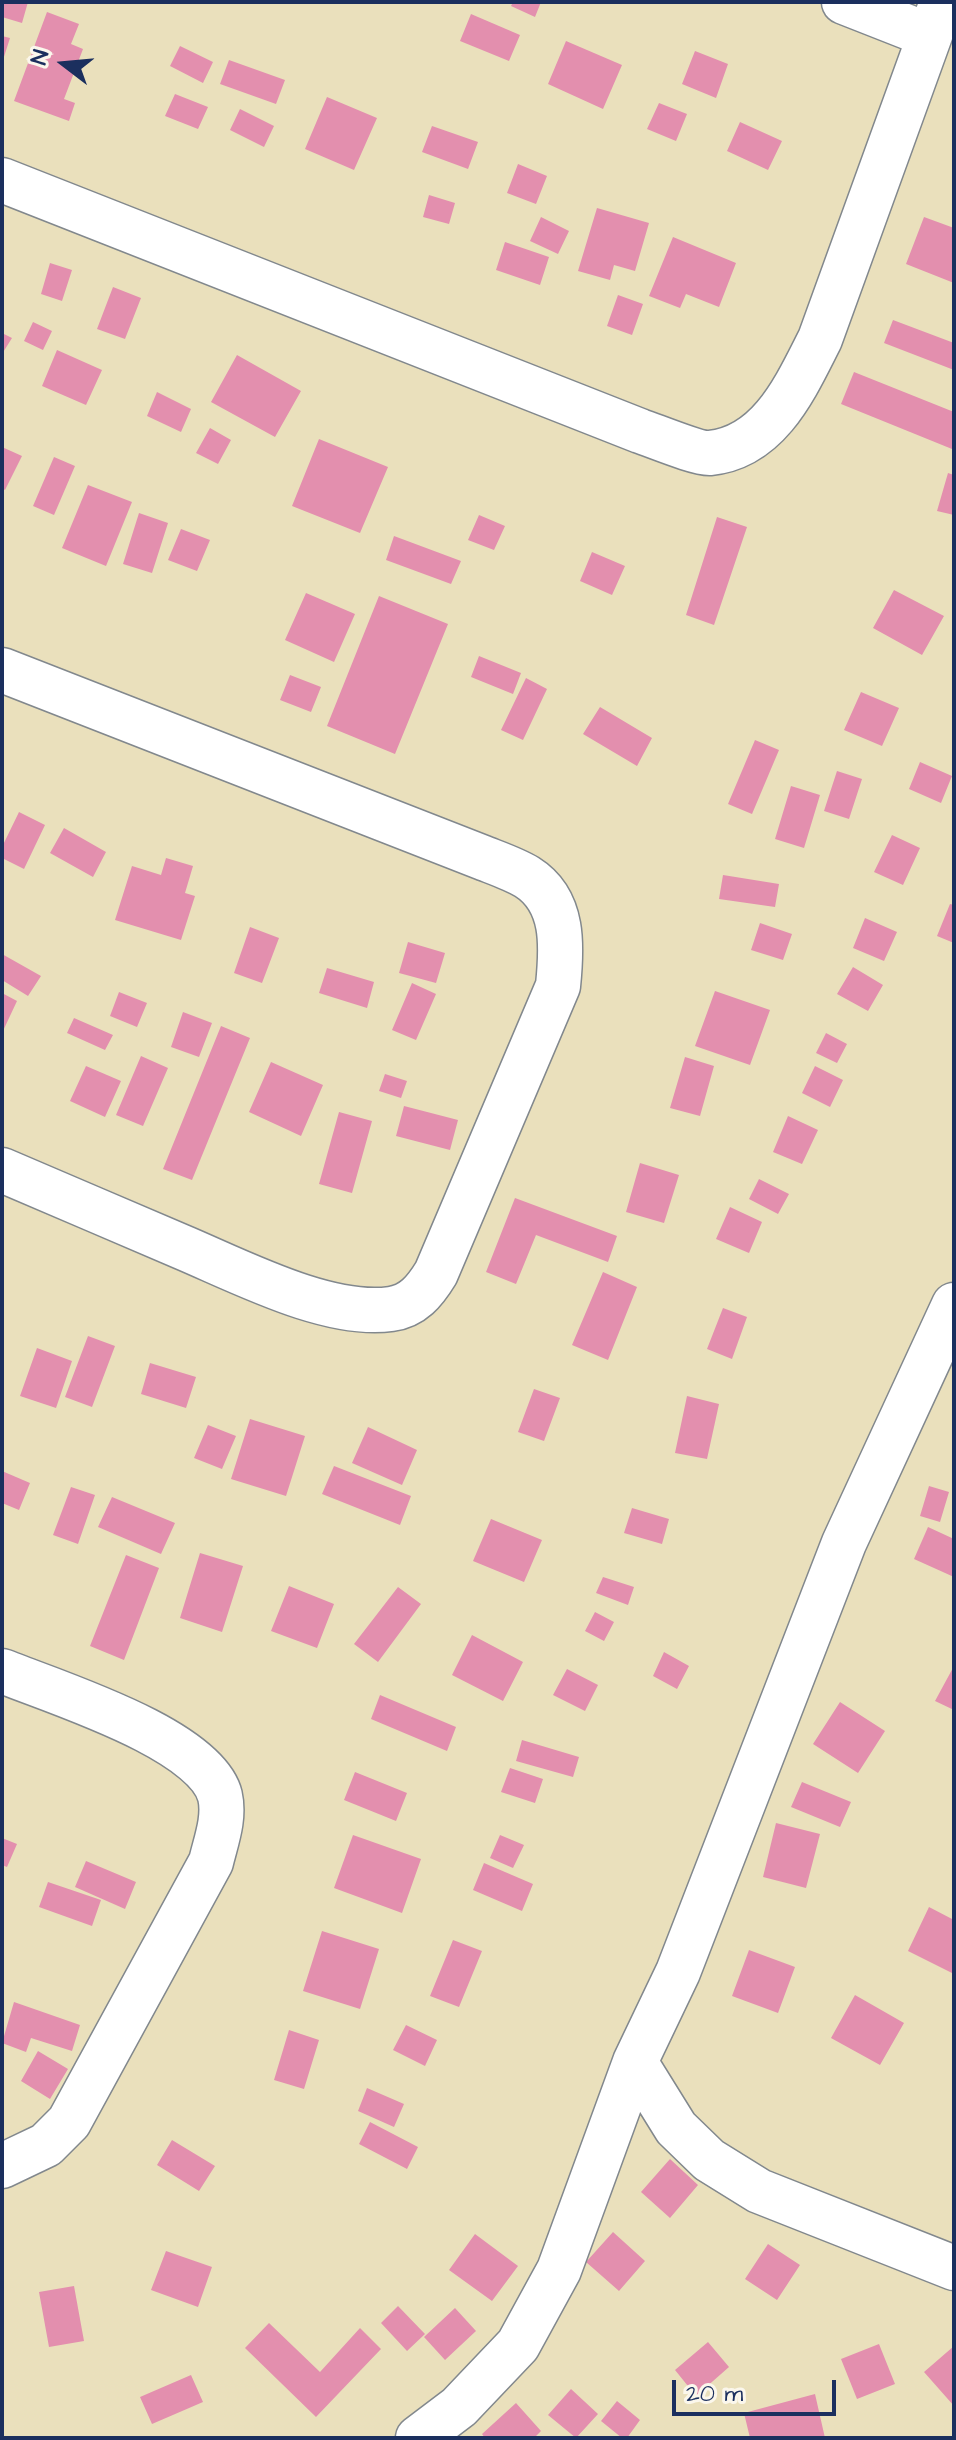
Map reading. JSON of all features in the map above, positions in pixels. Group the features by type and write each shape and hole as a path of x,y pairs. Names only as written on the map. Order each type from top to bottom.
{"street":[{"path":"2,180 640,431 708,453 751,441 772,420 795,389 820,339 935,19 844,2"},
{"path":"2,670 529,878 551,902 562,942 558,986 436,1273 424,1293 405,1305 390,1309 352,1308 291,1293 2,1170"},
{"path":"418,2438 459,2407 518,2345 559,2270 635,2062 678,1972 844,1543 954,1305"},
{"path":"2,1671 136,1725 172,1744 200,1764 220,1794 221,1822 211,1862 69,2122 46,2145 2,2166"},
{"path":"635,2062 676,2128 709,2160 759,2191 954,2268"}],"building":[{"path":"2,2 28,2 22,23 2,17"},
{"path":"513,2 541,2 535,17 511,6"},
{"path":"47,12 79,24 71,44 83,49 64,99 75,103 69,121 14,101"},
{"path":"471,14 520,35 509,61 460,41"},
{"path":"2,36 10,38 3,60 2,60"},
{"path":"566,41 622,65 603,109 548,84"},
{"path":"180,46 213,62 203,83 170,66"},
{"path":"695,51 728,64 716,98 682,84"},
{"path":"229,60 285,80 276,104 220,84"},
{"path":"175,94 208,107 198,129 165,116"},
{"path":"327,97 377,118 354,170 305,149"},
{"path":"659,103 687,114 676,141 647,129"},
{"path":"240,109 274,126 264,147 230,130"},
{"path":"740,122 782,141 768,170 727,151"},
{"path":"432,126 478,142 468,169 422,152"},
{"path":"518,164 547,176 536,204 507,193"},
{"path":"429,195 455,203 449,224 423,217"},
{"path":"597,208 649,223 635,271 614,265 610,280 578,271"},
{"path":"541,217 569,231 558,254 530,241"},
{"path":"924,217 954,228 954,283 906,264"},
{"path":"673,237 736,263 719,307 686,294 680,308 649,296"},
{"path":"505,242 549,257 540,285 496,270"},
{"path":"50,263 72,270 62,301 41,294"},
{"path":"113,287 141,298 125,339 97,329"},
{"path":"618,295 643,304 632,335 607,326"},
{"path":"893,320 954,343 954,370 884,343"},
{"path":"33,322 52,331 43,350 24,341"},
{"path":"2,333 12,338 2,354"},
{"path":"57,350 102,370 86,405 42,386"},
{"path":"237,355 301,391 275,437 211,402"},
{"path":"854,372 954,412 952,449 841,404"},
{"path":"157,392 191,409 181,432 147,416"},
{"path":"210,428 231,440 218,464 196,453"},
{"path":"319,439 388,467 360,533 292,506"},
{"path":"2,447 22,456 5,490 2,488"},
{"path":"54,457 75,466 54,515 33,506"},
{"path":"948,473 954,475 954,515 937,511"},
{"path":"88,485 132,502 106,566 62,548"},
{"path":"139,513 168,523 152,573 123,564"},
{"path":"479,515 505,526 494,550 468,540"},
{"path":"717,517 747,527 714,625 686,615"},
{"path":"181,529 210,540 197,571 168,560"},
{"path":"394,536 461,561 451,584 386,560"},
{"path":"592,552 625,566 612,595 580,581"},
{"path":"894,590 944,616 922,655 873,628"},
{"path":"306,593 355,614 334,662 285,640"},
{"path":"379,596 448,624 395,754 327,726"},
{"path":"479,656 521,673 513,694 471,677"},
{"path":"290,675 321,687 311,712 280,700"},
{"path":"526,678 547,689 523,740 501,730"},
{"path":"861,692 899,708 882,746 844,730"},
{"path":"600,707 652,738 637,766 583,734"},
{"path":"755,740 779,750 752,814 728,804"},
{"path":"920,762 952,776 941,803 909,789"},
{"path":"837,771 862,779 849,819 824,811"},
{"path":"791,786 820,795 804,848 775,839"},
{"path":"19,812 45,825 24,869 2,858 2,847"},
{"path":"64,828 106,852 93,877 50,853"},
{"path":"892,835 920,848 903,885 874,872"},
{"path":"166,858 193,866 185,893 195,896 181,940 115,920 132,866 161,875"},
{"path":"723,875 779,884 775,907 719,899"},
{"path":"950,904 954,905 954,943 937,936"},
{"path":"865,918 897,932 884,961 853,948"},
{"path":"760,923 792,934 783,960 751,950"},
{"path":"250,927 279,938 262,983 234,973"},
{"path":"408,942 445,953 436,983 399,973"},
{"path":"2,954 41,976 28,996 2,980"},
{"path":"853,967 883,985 868,1011 837,994"},
{"path":"327,968 374,982 367,1008 319,993"},
{"path":"412,983 436,994 416,1040 392,1030"},
{"path":"715,991 770,1010 750,1065 695,1046"},
{"path":"119,992 147,1003 137,1027 110,1016"},
{"path":"2,993 17,1001 2,1033"},
{"path":"183,1012 212,1023 199,1057 171,1047"},
{"path":"74,1018 113,1035 105,1050 67,1033"},
{"path":"221,1026 250,1038 192,1180 163,1169"},
{"path":"826,1033 847,1044 837,1063 816,1053"},
{"path":"141,1056 168,1068 143,1126 116,1115"},
{"path":"685,1057 714,1066 700,1116 670,1108"},
{"path":"271,1062 323,1085 301,1136 249,1112"},
{"path":"86,1066 121,1081 105,1117 70,1101"},
{"path":"815,1066 843,1080 830,1107 802,1093"},
{"path":"385,1074 407,1081 401,1098 379,1091"},
{"path":"404,1106 458,1120 450,1150 396,1136"},
{"path":"339,1112 372,1121 352,1193 319,1184"},
{"path":"788,1116 818,1130 802,1164 773,1152"},
{"path":"640,1163 679,1175 664,1223 626,1212"},
{"path":"759,1179 789,1194 778,1214 749,1199"},
{"path":"515,1198 617,1236 608,1262 536,1235 516,1284 486,1272"},
{"path":"730,1207 762,1222 749,1253 716,1239"},
{"path":"603,1272 637,1287 608,1360 572,1345"},
{"path":"723,1308 747,1317 732,1359 707,1349"},
{"path":"88,1336 115,1346 92,1407 65,1397"},
{"path":"37,1348 72,1361 56,1408 20,1396"},
{"path":"150,1363 196,1377 186,1408 141,1394"},
{"path":"534,1389 560,1398 544,1441 518,1432"},
{"path":"687,1396 719,1404 707,1459 675,1453"},
{"path":"250,1419 305,1436 286,1496 231,1479"},
{"path":"208,1425 236,1436 222,1469 194,1458"},
{"path":"368,1427 417,1450 402,1485 352,1463"},
{"path":"334,1466 411,1496 400,1525 322,1494"},
{"path":"2,1471 30,1483 19,1510 2,1503"},
{"path":"929,1486 949,1492 940,1522 920,1516"},
{"path":"71,1487 95,1495 78,1544 53,1535"},
{"path":"112,1497 175,1523 161,1554 98,1527"},
{"path":"632,1508 669,1519 662,1544 624,1533"},
{"path":"491,1519 542,1540 524,1582 473,1561"},
{"path":"928,1527 954,1539 954,1577 914,1559"},
{"path":"200,1553 243,1566 222,1632 180,1618"},
{"path":"126,1555 159,1568 124,1660 90,1646"},
{"path":"603,1577 634,1587 628,1605 596,1593"},
{"path":"289,1586 334,1604 317,1648 271,1631"},
{"path":"398,1587 421,1604 378,1662 354,1644"},
{"path":"595,1612 614,1622 604,1641 585,1631"},
{"path":"472,1635 523,1662 503,1701 452,1675"},
{"path":"664,1652 689,1666 677,1689 653,1676"},
{"path":"954,1666 954,1710 935,1701"},
{"path":"567,1669 598,1685 585,1711 553,1695"},
{"path":"380,1695 456,1727 447,1751 371,1719"},
{"path":"840,1702 885,1731 858,1773 813,1744"},
{"path":"522,1740 579,1757 573,1777 516,1761"},
{"path":"510,1768 543,1779 535,1803 501,1792"},
{"path":"355,1772 407,1793 396,1821 344,1800"},
{"path":"802,1782 851,1802 840,1827 791,1807"},
{"path":"776,1823 820,1834 806,1888 763,1877"},
{"path":"353,1835 421,1859 402,1913 334,1888"},
{"path":"500,1835 524,1845 513,1868 490,1858"},
{"path":"2,1838 17,1844 7,1867 2,1865"},
{"path":"86,1861 136,1882 125,1909 75,1887"},
{"path":"484,1863 533,1884 522,1911 473,1890"},
{"path":"48,1882 101,1900 92,1926 39,1907"},
{"path":"929,1907 954,1920 954,1974 908,1951"},
{"path":"322,1931 379,1949 360,2009 303,1991"},
{"path":"453,1940 482,1951 459,2007 430,1996"},
{"path":"749,1950 795,1967 778,2013 732,1996"},
{"path":"855,1995 904,2023 880,2065 831,2038"},
{"path":"14,2002 80,2025 72,2051 31,2038 26,2052 2,2043"},
{"path":"406,2025 437,2040 425,2066 393,2050"},
{"path":"289,2030 319,2040 304,2089 274,2080"},
{"path":"38,2051 68,2069 50,2099 21,2081"},
{"path":"367,2088 404,2104 394,2127 358,2111"},
{"path":"370,2122 418,2147 407,2169 359,2144"},
{"path":"172,2140 215,2166 199,2191 157,2165"},
{"path":"670,2159 698,2185 670,2218 641,2192"},
{"path":"613,2232 645,2261 619,2291 586,2262"},
{"path":"475,2234 518,2266 492,2301 449,2270"},
{"path":"768,2244 800,2265 777,2300 745,2279"},
{"path":"166,2251 212,2267 198,2307 151,2290"},
{"path":"74,2286 84,2341 49,2347 39,2292"},
{"path":"398,2306 425,2334 407,2351 381,2323"},
{"path":"455,2308 476,2331 445,2360 424,2337"},
{"path":"269,2323 320,2372 360,2328 381,2349 316,2417 245,2348"},
{"path":"708,2342 729,2367 696,2396 675,2370"},
{"path":"879,2344 895,2384 857,2399 841,2359"},
{"path":"954,2346 954,2406 924,2372"},
{"path":"191,2375 203,2402 152,2424 140,2397"},
{"path":"571,2389 598,2414 576,2438 548,2415"},
{"path":"815,2394 825,2438 750,2438 744,2413"},
{"path":"617,2401 640,2420 627,2438 622,2438 601,2421"},
{"path":"516,2403 541,2431 534,2438 485,2438 482,2434"}]}
